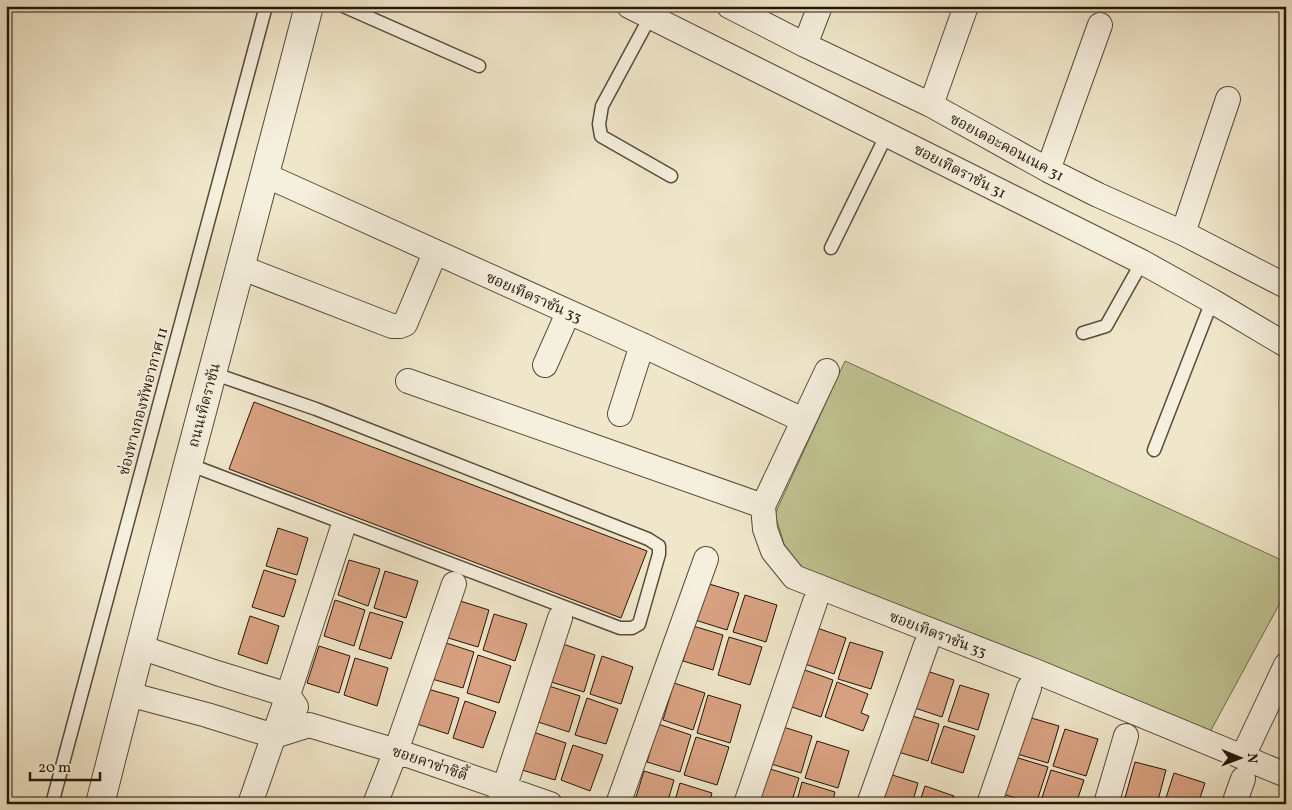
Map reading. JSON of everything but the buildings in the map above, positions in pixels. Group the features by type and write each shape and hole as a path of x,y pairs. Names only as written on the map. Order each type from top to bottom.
{"street":[{"name":"ถนนเทิดราชัน","path":"100,804 309,6"},
{"name":"ซอยเทิดราชัน 31","path":"629,6 1142,262 1286,345"},
{"name":"ซอยเดอะคอนเนค 31","path":"729,6 805,45 931,105 1048,170 1183,234 1286,286"},
{"path":"805,45 820,6"},
{"path":"931,105 966,6"},
{"path":"1048,170 1100,25"},
{"path":"1183,234 1228,99"},
{"name":"ซอยเทิดราชัน 33","path":"265,175 642,345 803,420"},
{"path":"240,268 392,326 400,326 405,324 435,253"},
{"path":"545,365 568,313"},
{"path":"620,414 642,345"},
{"path":"408,381 763,506 826,372"},
{"name":"ซอยเทิดราชัน 33","path":"763,506 765,529 773,551 794,577 1119,707 1243,768 1286,775"},
{"path":"250,804 342,530"},
{"path":"618,804 706,559"},
{"path":"375,804 396,751 454,584"},
{"path":"746,804 815,602"},
{"path":"502,796 560,618"},
{"path":"869,804 926,645"},
{"path":"128,694 207,715 274,736 309,725 288,695 140,647"},
{"path":"1234,804 1243,768 1286,665"},
{"path":"989,804 1029,688"},
{"name":"ซอยคาซ่าซิตี้","path":"309,725 396,751 502,796 550,804"},
{"path":"1106,804 1126,736"}],"lane":[{"name":"ช่องทางกองทัพอากาศ 11","path":"52,804 266,6"},
{"path":"343,6 480,66"},
{"path":"650,17 602,106 599,124 601,136 671,176"},
{"path":"831,248 887,134"},
{"path":"1083,333 1106,326 1142,262"},
{"path":"1154,450 1212,301"},
{"path":"188,464 620,628 632,628 639,624 659,554 659,546 648,539 316,409 212,373"}],"green space":[{"path":"845,361 1286,562 1286,592 1210,732 802,568 784,544 775,514"}]}
